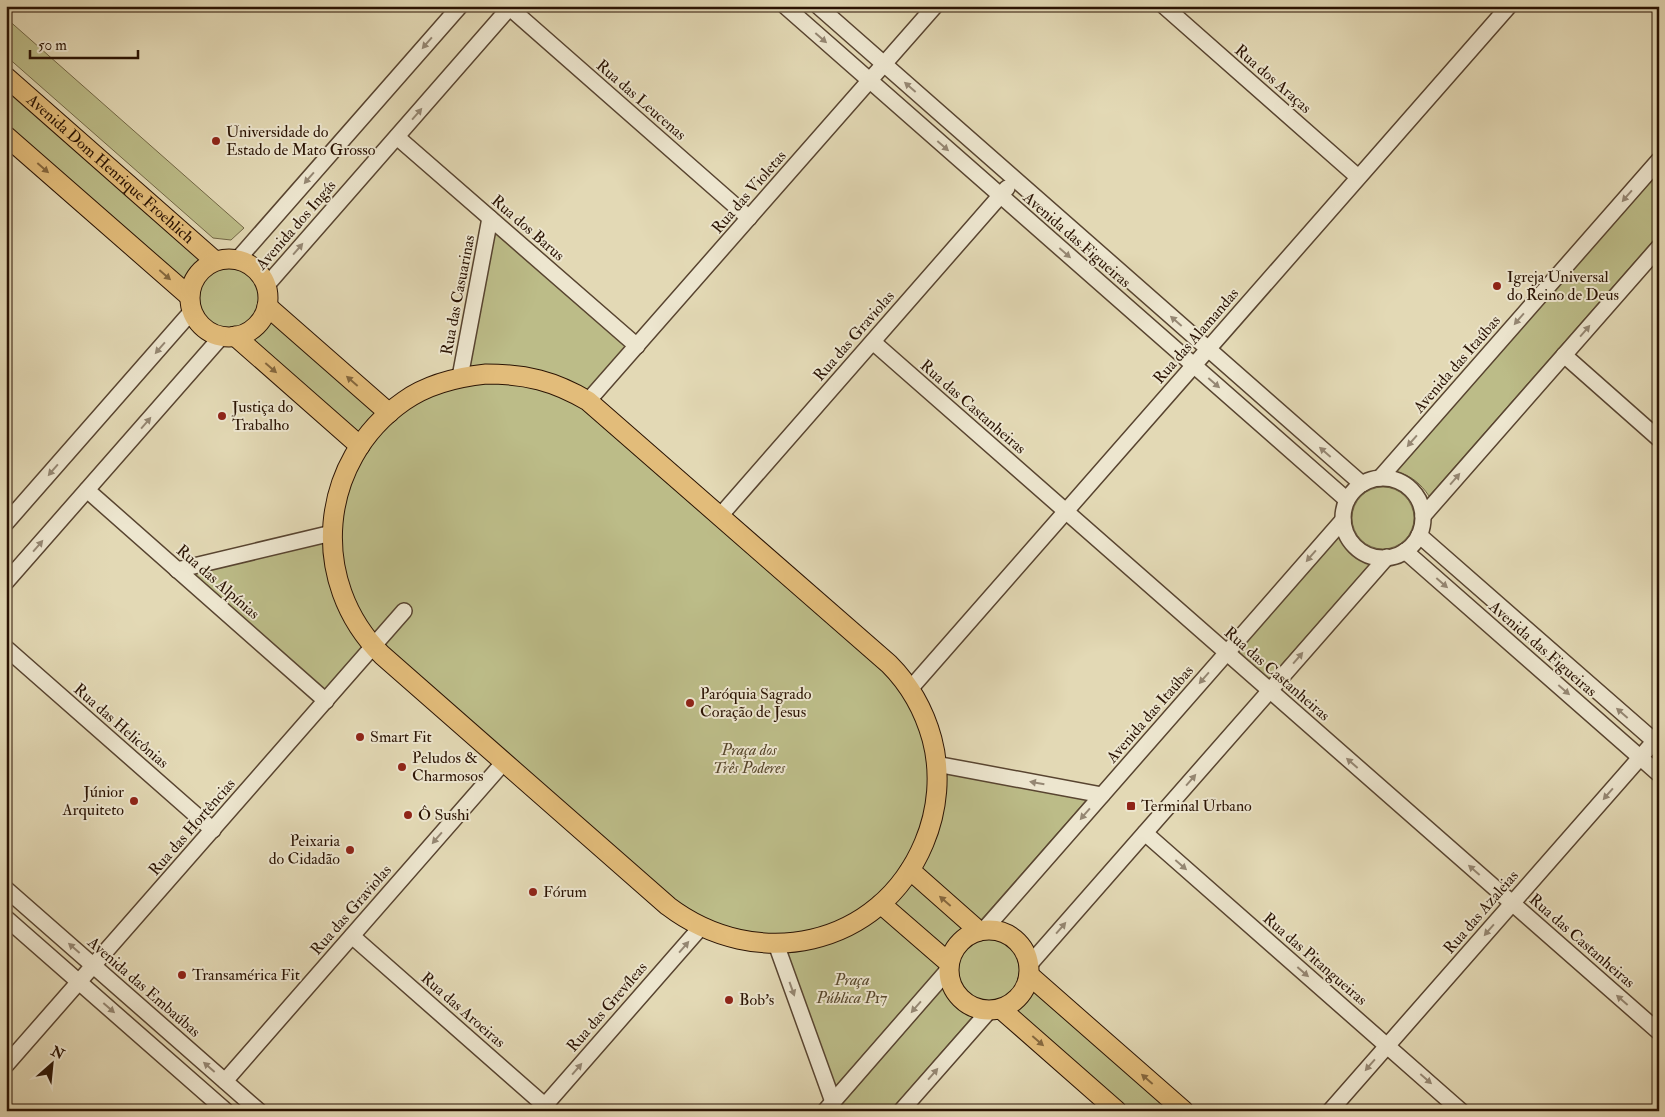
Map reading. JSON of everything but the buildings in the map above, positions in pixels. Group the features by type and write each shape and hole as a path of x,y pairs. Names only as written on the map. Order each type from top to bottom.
{"main road":[{"name":"Avenida Dom Henrique Froehlich","path":"6,77 215,261"},
{"path":"6,136 190,304 199,324 205,329 228,336 360,446"},
{"path":"190,304 190,288 197,274 208,264 229,258 238,259 256,270 261,275 266,286 268,297 265,313 250,331 228,336"},
{"path":"267,306 389,413"},
{"path":"486,374 507,374 550,382 570,390 588,401 889,664 910,689 920,708 934,748 936,764 937,792 934,813 928,833 920,853 896,889 864,917 845,928 825,936 804,941 776,944 740,940 719,935 680,916 374,646 352,616 341,590 335,569 332,533 335,505 348,465 372,429 389,413 404,401 423,390 460,377 486,374"},
{"path":"910,870 981,931"},
{"path":"881,904 949,967"},
{"path":"981,931 1000,932 1014,939 1024,951 1029,970 1025,989 1015,1002 995,1010 978,1009 970,1006 958,996 950,983 949,967 956,946 969,935 981,931"},
{"path":"1029,970 1184,1111"},
{"path":"995,1010 1117,1111"}],"street":[{"name":"Avenida dos Ingás","path":"238,259 460,6"},
{"name":"Avenida das Figueiras","path":"785,6 1347,500"},
{"name":"Avenida das Figueiras","path":"818,6 1362,484"},
{"name":"Rua das Violetas","path":"588,401 935,6"},
{"name":"Rua dos Araças","path":"1164,6 1358,177"},
{"name":"Rua das Alamandas","path":"910,689 1509,6"},
{"name":"Avenida dos Ingás","path":"266,286 511,7"},
{"name":"Rua das Leucenas","path":"511,7 749,218"},
{"name":"Rua dos Barus","path":"397,136 637,346"},
{"name":"Avenida das Itaúbas","path":"1380,478 1659,160"},
{"name":"Rua das Graviolas","path":"720,516 1015,180"},
{"name":"Rua das Casuarinas","path":"460,377 490,218"},
{"path":"1423,516 1659,247"},
{"path":"6,523 190,304"},
{"path":"6,582 87,490 228,336"},
{"name":"Rua das Castanheiras","path":"872,342 1659,1032"},
{"path":"1564,354 1659,439"},
{"path":"1380,478 1394,479 1413,491 1419,500 1423,516 1416,540 1405,551 1387,557 1372,556 1355,546 1349,538 1343,520 1347,500 1354,490 1372,479 1380,478"},
{"name":"Rua das Alpínias","path":"87,490 326,701"},
{"name":"Avenida das Itaúbas","path":"981,931 1343,520"},
{"path":"177,570 332,533"},
{"name":"Avenida das Figueiras","path":"1419,535 1657,740"},
{"name":"Avenida das Figueiras","path":"1405,551 1659,774"},
{"path":"1029,970 1145,833 1387,557"},
{"name":"Rua das Hortências","path":"6,1065 404,612"},
{"name":"Rua das Helicônias","path":"6,648 213,830"},
{"name":"Rua das Azaleias","path":"1330,1111 1657,740"},
{"name":"Rua das Graviolas","path":"225,1081 504,762"},
{"path":"936,764 1102,795"},
{"name":"Rua das Pitangueiras","path":"1145,833 1461,1111"},
{"name":"Avenida das Embaúbas","path":"6,889 259,1111"},
{"path":"6,918 226,1111"},
{"name":"Rua das Grevíleas","path":"545,1109 701,927"},
{"name":"Rua das Aroeiras","path":"352,936 545,1109"},
{"path":"776,944 829,1106"},
{"path":"829,1106 949,967"},
{"path":"901,1111 995,1010"}],"green space":[{"path":"6,18 244,228 231,240 213,238 6,56"},
{"path":"6,88 201,259 190,269 184,281 6,125"},
{"path":"1659,172 1659,234 1429,496 1415,481 1406,475 1396,472"},
{"path":"494,228 638,354 600,400 467,368"},
{"path":"228,266 246,272 254,280 260,298 254,316 246,324 228,330 210,324 202,316 196,298 202,280 210,272"},
{"path":"271,319 377,413 358,434 251,339 263,331"},
{"name":"Praça dos Três Poderes","path":"507,382 548,390 585,409 890,677 907,703 921,731 926,751 928,788 922,823 909,855 889,883 864,906 833,923 799,933 762,935 731,929 684,908 379,640 356,606 343,568 340,527 348,487 367,450 378,435 409,408 426,398 464,385"},
{"path":"1377,487 1389,487 1405,496 1412,506 1414,518 1412,530 1405,540 1389,549 1377,549 1366,544 1357,535 1352,524 1352,512 1357,501 1366,492"},
{"path":"1341,534 1352,552 1370,564 1267,681 1236,654"},
{"path":"324,541 328,577 336,601 353,633 373,658 335,702 188,573"},
{"name":"Praça Pública P17","path":"945,771 1089,797 980,921 953,938 946,949 940,967 833,1089 784,951 893,903 900,896 925,862 934,843 937,834"},
{"path":"983,938 995,938 1012,947 1019,958 1021,970 1019,982 1012,993 995,1002 983,1002 971,997 962,988 957,976 957,964 962,952 971,943"},
{"path":"943,988 955,1005 973,1016 890,1111 836,1111"},
{"path":"1033,990 1171,1111 1129,1111 1015,1011 1027,1001"}],"place":[{"name":"Universidade do Estado de Mato Grosso","path":"216,141"},
{"name":"Igreja Universal do Reino de Deus","path":"1497,286"},
{"name":"Justiça do Trabalho","path":"222,416"},
{"name":"Paróquia Sagrado Coração de Jesus","path":"690,703"},
{"name":"Smart Fit","path":"360,737"},
{"name":"Peludos & Charmosos","path":"402,767"},
{"name":"Júnior Arquiteto","path":"134,801"},
{"name":"Terminal Urbano","path":"1131,806"},
{"name":"Ô Sushi","path":"408,815"},
{"name":"Peixaria do Cidadão","path":"350,850"},
{"name":"Fórum","path":"533,892"},
{"name":"Transamérica Fit","path":"182,975"},
{"name":"Bob's","path":"729,1000"}]}
